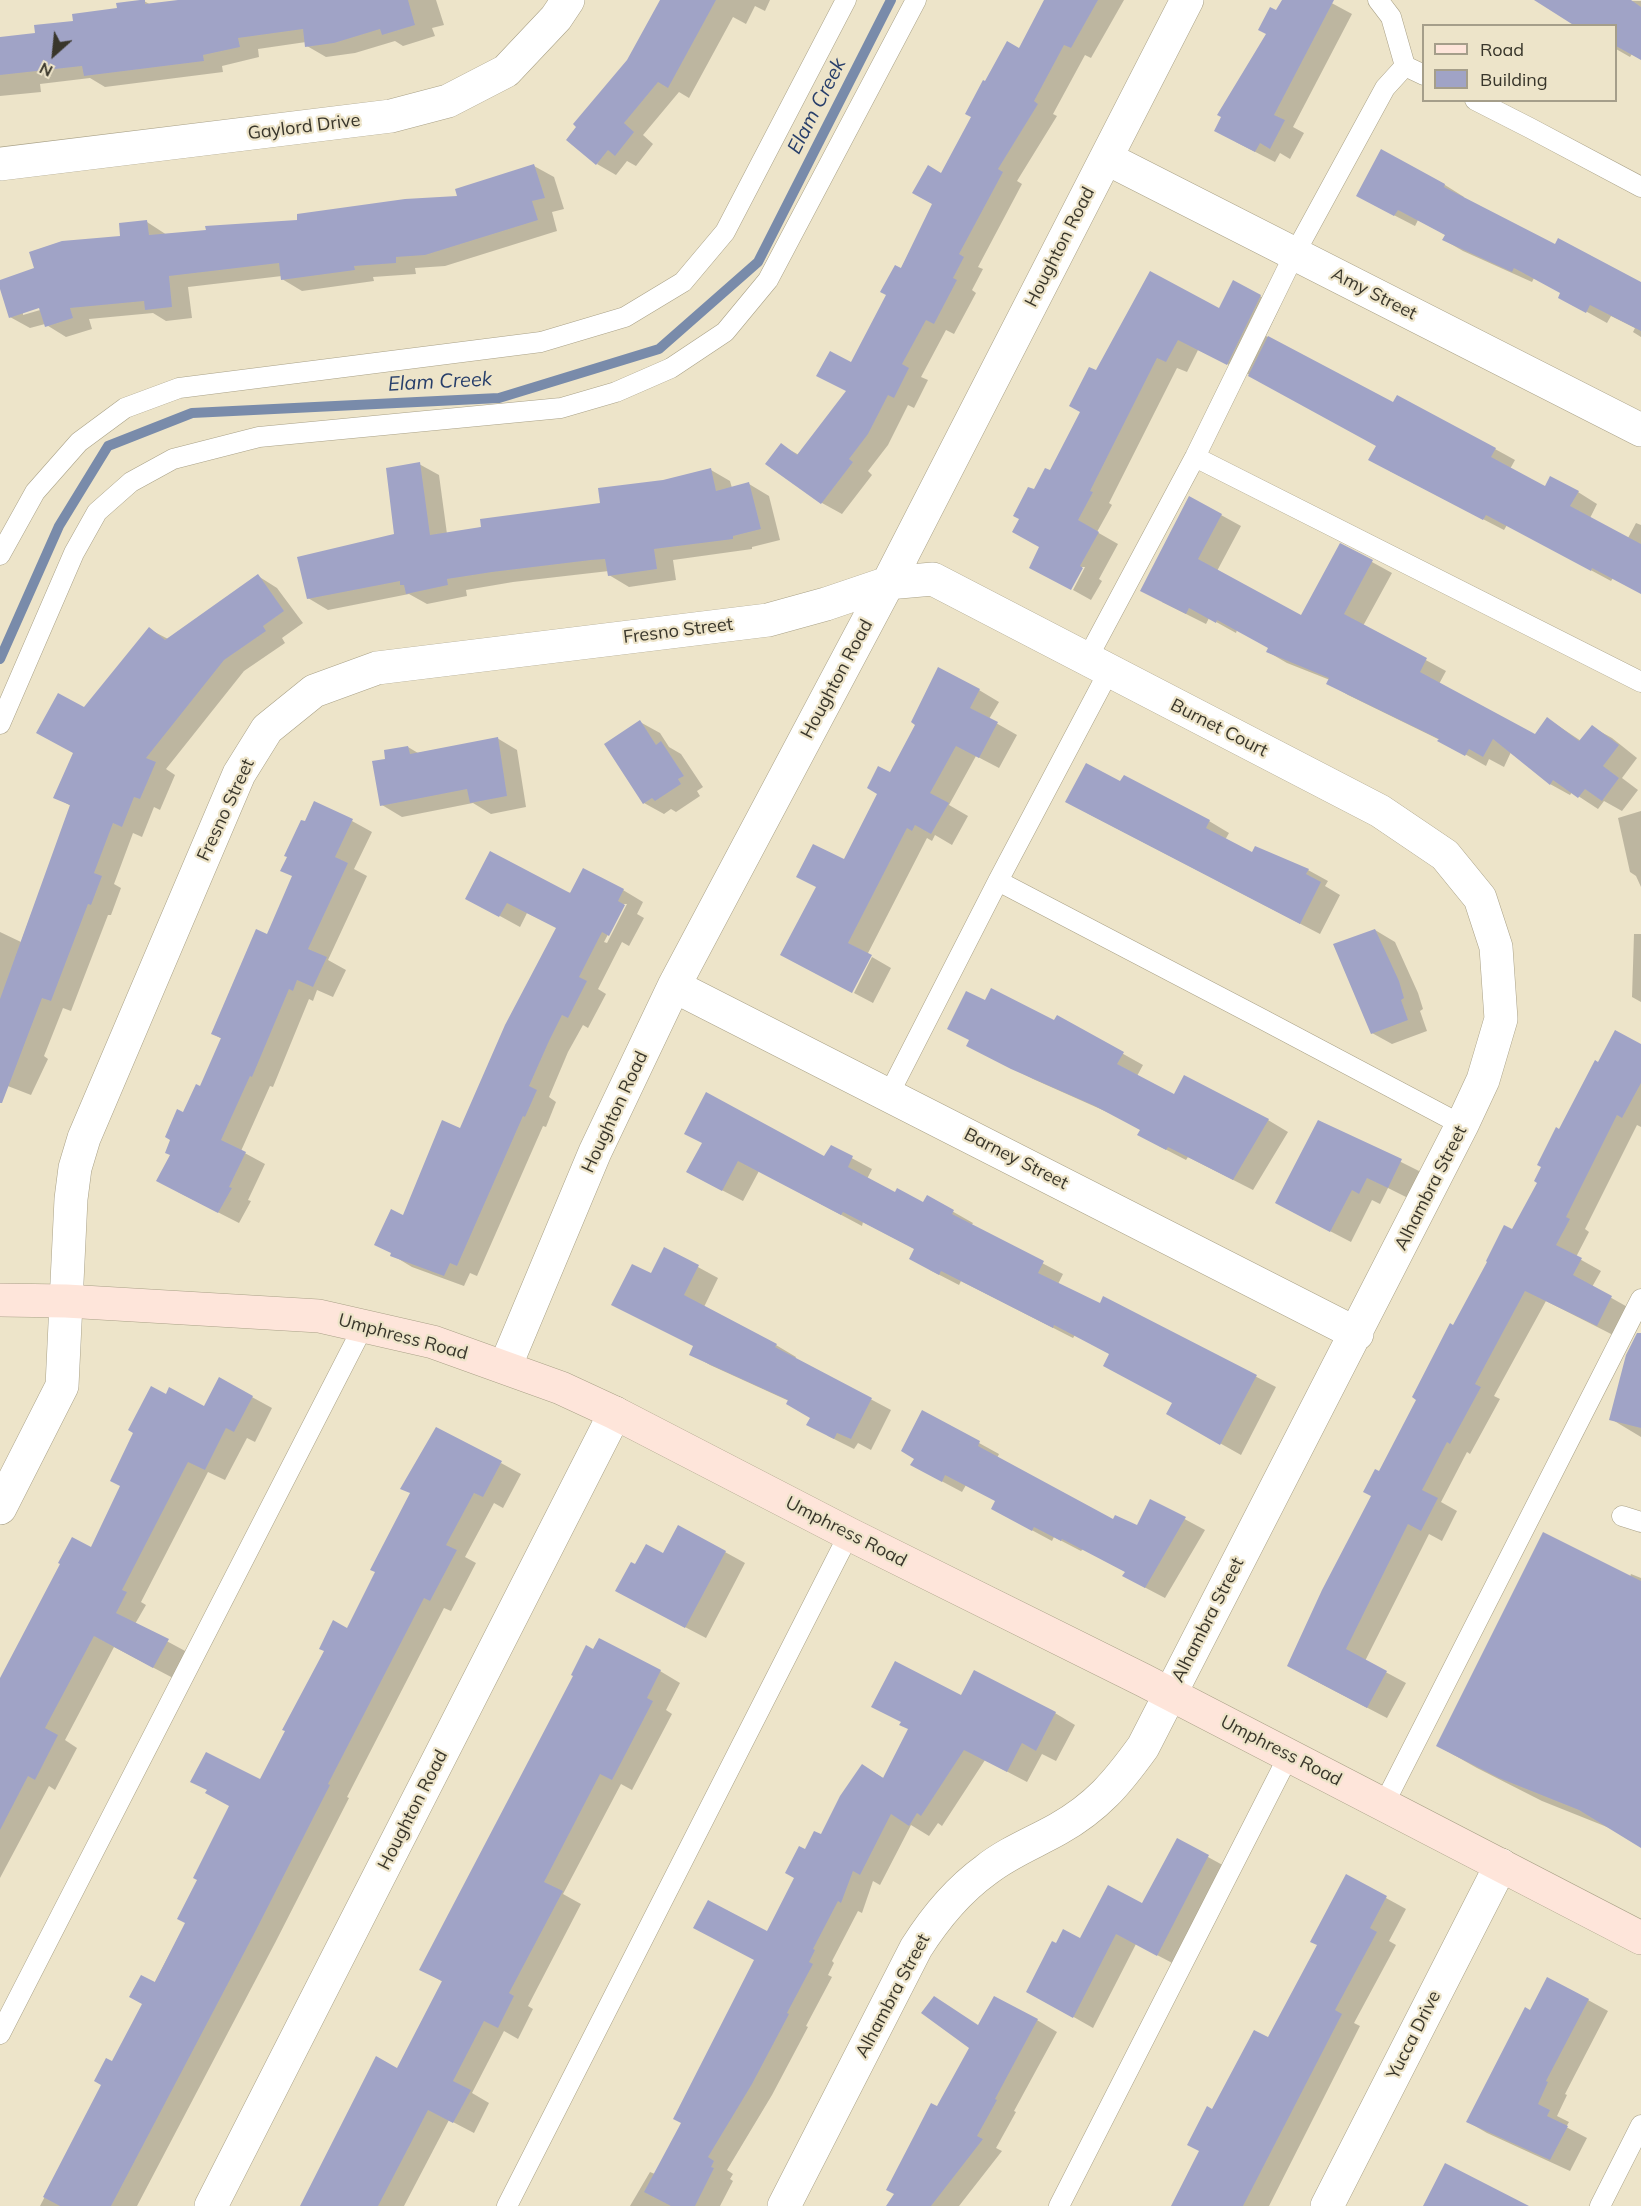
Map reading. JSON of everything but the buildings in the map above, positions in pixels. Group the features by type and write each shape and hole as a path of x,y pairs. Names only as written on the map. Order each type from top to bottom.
{"street":[{"name":"Gaylord Drive","path":"0,164 391,116 448,101 506,71 556,18 568,0"},
{"name":"Houghton Road","path":"505,1367 595,1152 674,986 888,583 1187,0"},
{"name":"Amy Street","path":"1106,158 1641,430"},
{"name":"Burnet Court","path":"888,583 933,579 1380,811 1445,855 1480,898 1496,947"},
{"name":"Fresno Street","path":"0,1508 62,1386 71,1198 75,1168 84,1138 239,774 267,729 314,691 377,668 768,620 888,583"},
{"name":"Alhambra Street","path":"784,2206 916,1948 935,1919 987,1869 1061,1828 1088,1809 1118,1782 1143,1747 1357,1334 1484,1080 1501,1019 1496,947"},
{"name":"Barney Street","path":"674,986 1357,1334"},
{"name":"Umphress Road","path":"0,1300 66,1301 319,1316 433,1342 561,1388 615,1413 849,1534 1170,1694 1641,1938"},
{"name":"Houghton Road","path":"211,2206 615,1413"},
{"name":"Yucca Drive","path":"1327,2206 1501,1865"}],"lane":[{"path":"0,555 35,492 79,442 125,408 178,388 541,342 625,317 683,282 725,232 846,0"},
{"path":"0,724 74,553 98,512 131,482 173,459 259,437 561,408 616,392 671,368 725,332 768,280 916,0"},
{"path":"1378,0 1390,17 1405,66 1422,74"},
{"path":"889,1094 998,881 1196,457 1295,253 1385,88 1405,66"},
{"path":"1479,102 1641,187"},
{"path":"1196,457 1641,682"},
{"path":"998,881 1462,1125"},
{"path":"1384,1804 1639,1306"},
{"path":"0,2034 364,1325"},
{"path":"507,2206 849,1534"},
{"path":"1059,2206 1289,1755"},
{"path":"1600,2206 1641,2125"}],"waterway":[{"name":"Elam Creek","path":"0,659 59,526 108,446 192,413 499,398 659,349 758,262 891,0"}]}
